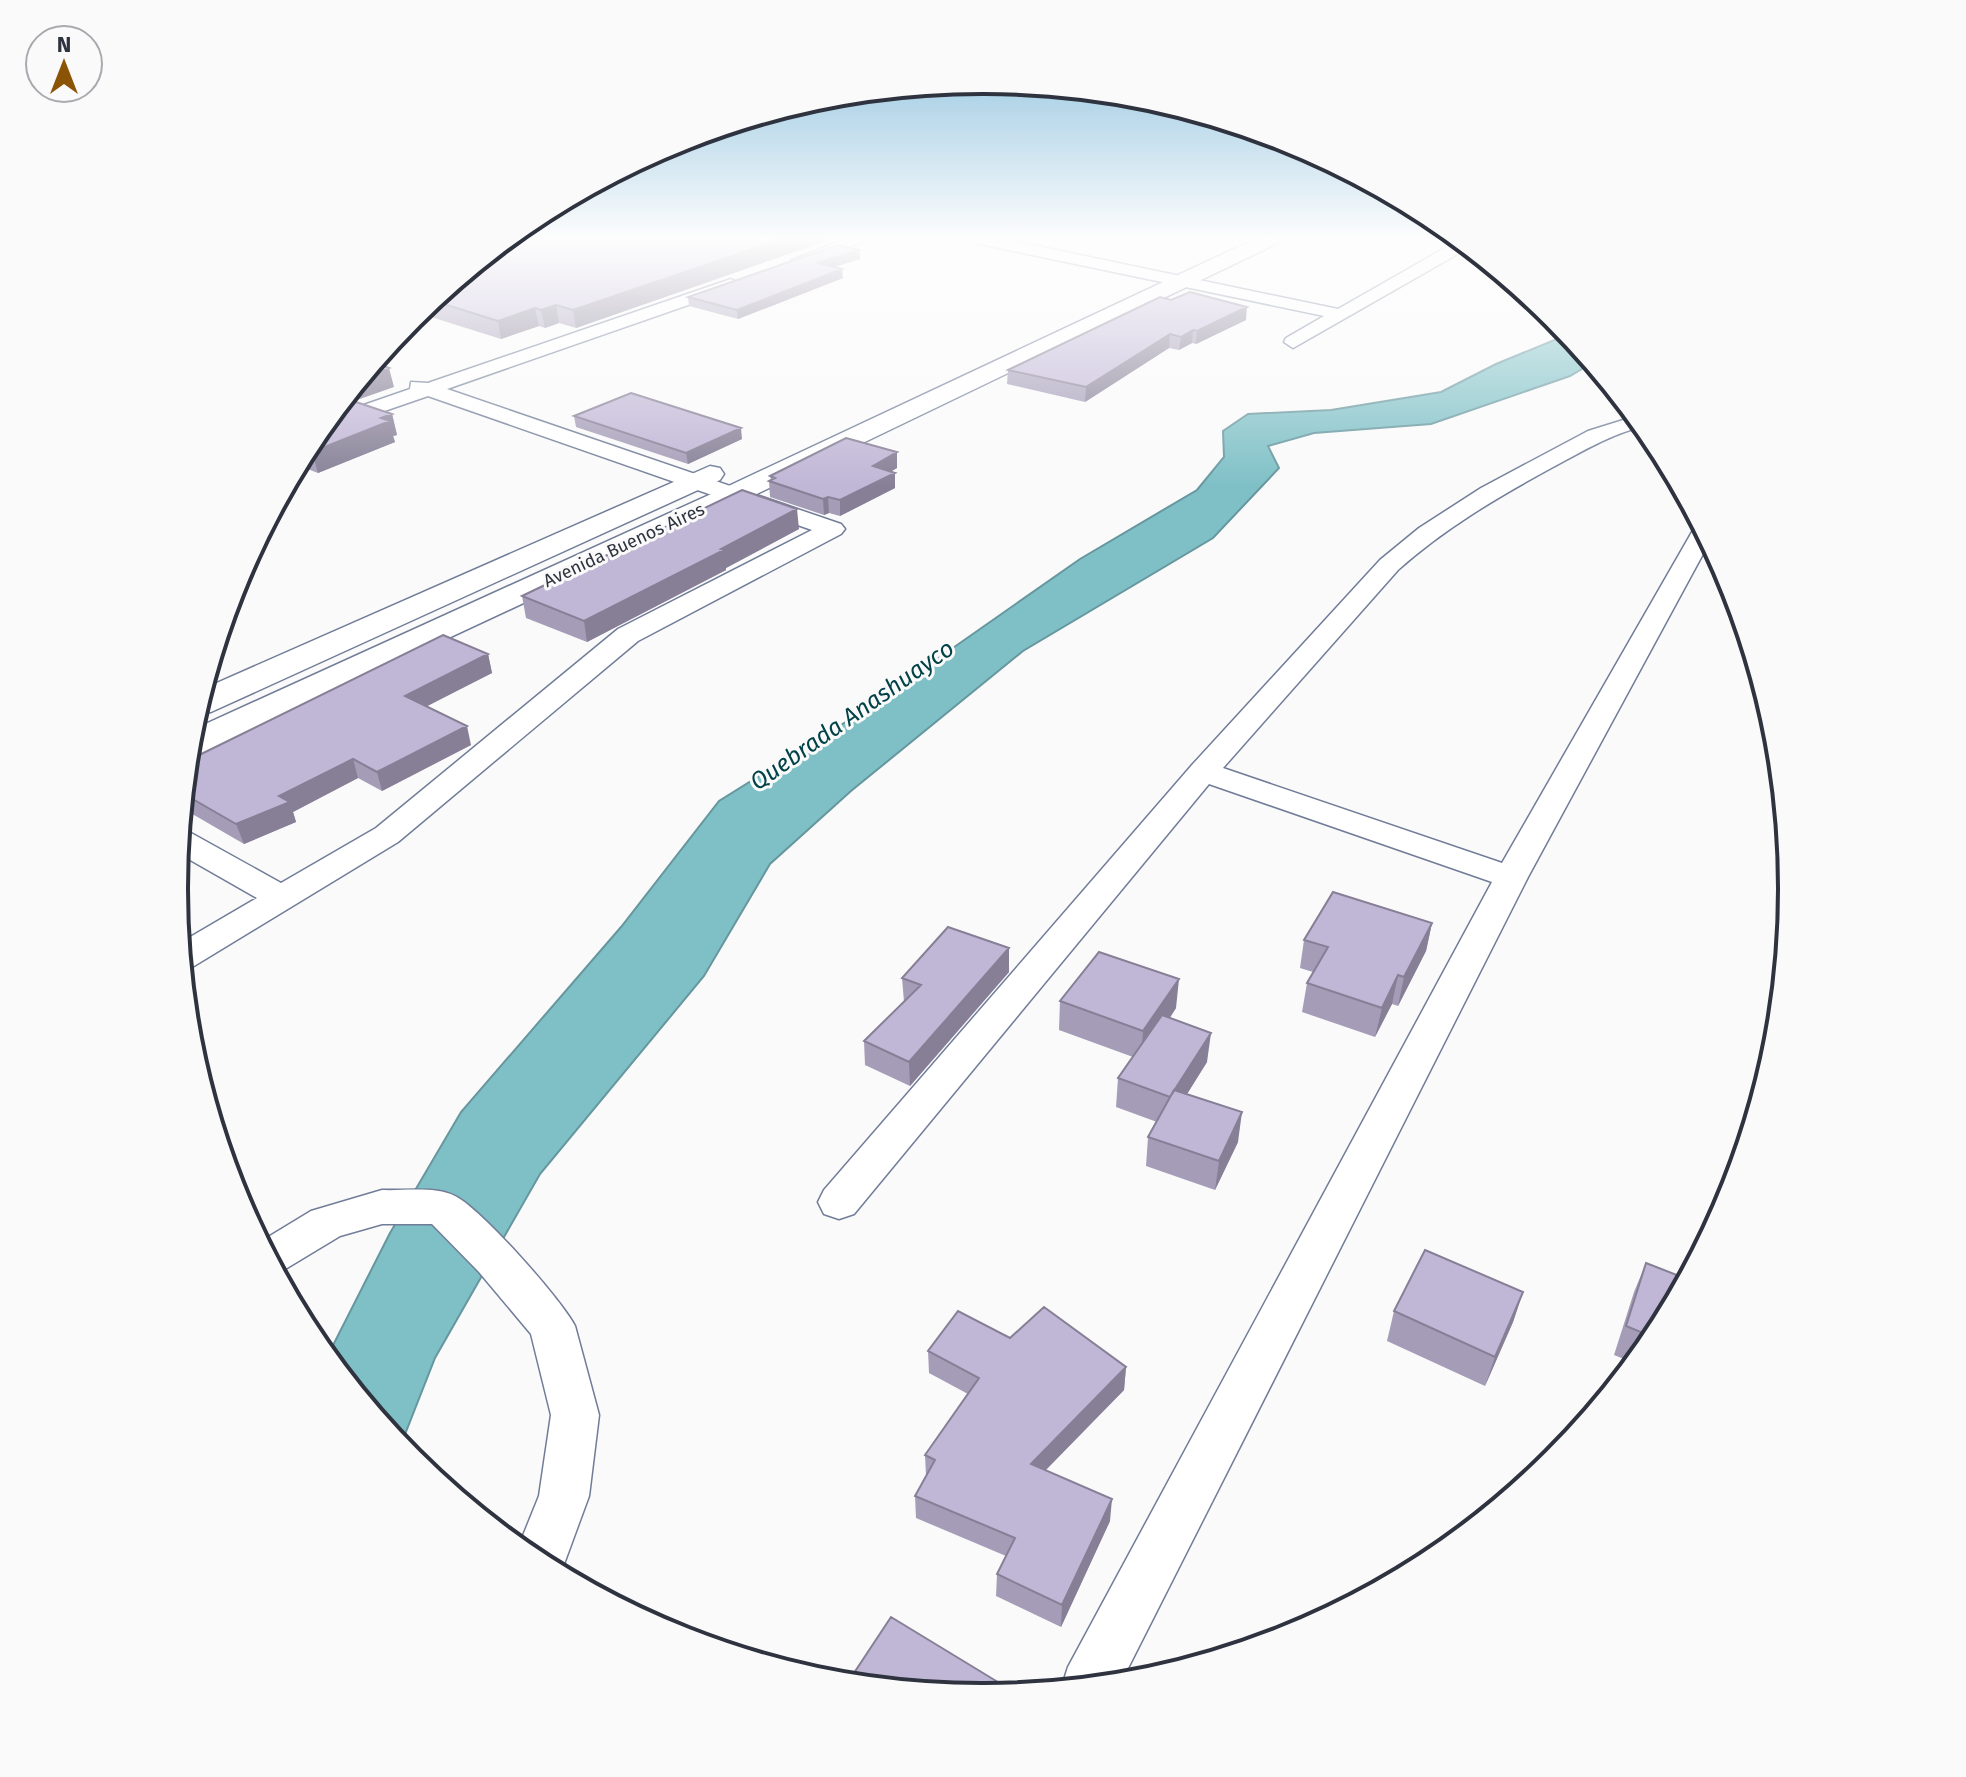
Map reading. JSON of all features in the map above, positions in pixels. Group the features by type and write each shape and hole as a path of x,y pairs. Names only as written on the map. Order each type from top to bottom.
{"street":[{"path":"343,419 624,321"},
{"path":"833,418 1046,321"},
{"name":"Avenida Buenos Aires","path":"203,738 730,496 1100,321"},
{"path":"1293,342 1327,321"},
{"path":"191,952 387,835 628,635 833,529 691,483 398,379"},
{"path":"839,1202 1203,772 1389,565 1422,534 1472,501 1608,429 1627,424"},
{"name":"Avenida Buenos Aires","path":"213,697 733,463"},
{"path":"1094,1675 1511,877 1698,541"},
{"path":"1203,772 1511,877"},
{"path":"190,846 284,899"},
{"path":"277,1254 326,1223 382,1207 442,1208 495,1259 552,1326 575,1415 564,1496 544,1550"}],"water":[{"path":"1556,339 1583,368 1570,376 1431,424 1314,433 1268,446 1279,468 1213,538 1023,651 851,791 770,864 704,976 540,1174 435,1358 405,1433 333,1345 390,1233 461,1112 621,927 719,801 860,713 1080,559 1197,490 1224,457 1223,431 1248,414 1331,410 1441,392 1496,364"}],"building":[{"path":"1110,321 1218,321 1181,337 1170,334 1086,387 1008,370"},
{"path":"631,393 741,428 686,453 574,416"},
{"path":"355,402 392,414 381,418 390,421 321,448 353,405"},
{"path":"846,438 897,452 873,466 895,473 840,500 823,499 769,481 775,478 770,476"},
{"path":"742,490 797,509 584,621 522,596"},
{"path":"443,635 488,654 405,696 467,726 377,772 353,759 279,796 290,802 236,824 194,800 200,754"},
{"path":"1333,892 1432,923 1404,977 1398,975 1382,1008 1307,983 1328,947 1304,940"},
{"path":"948,927 1009,948 909,1062 864,1041 921,985 902,978"},
{"path":"1099,952 1179,979 1143,1031 1060,1001"},
{"path":"1162,1015 1211,1033 1170,1097 1118,1078"},
{"path":"1174,1090 1242,1112 1219,1161 1148,1137"},
{"path":"1425,1250 1523,1292 1495,1357 1394,1311"},
{"path":"1646,1263 1677,1275 1642,1333 1626,1326"},
{"path":"1044,1307 1126,1367 1031,1464 1112,1499 1062,1605 997,1574 1015,1538 915,1496 935,1460 925,1455 979,1378 928,1351 958,1311 1010,1338"},
{"path":"891,1617 998,1682 931,1681 855,1672"}],"water label":[{"name":"Quebrada Anashuayco","path":"852,715"}]}
